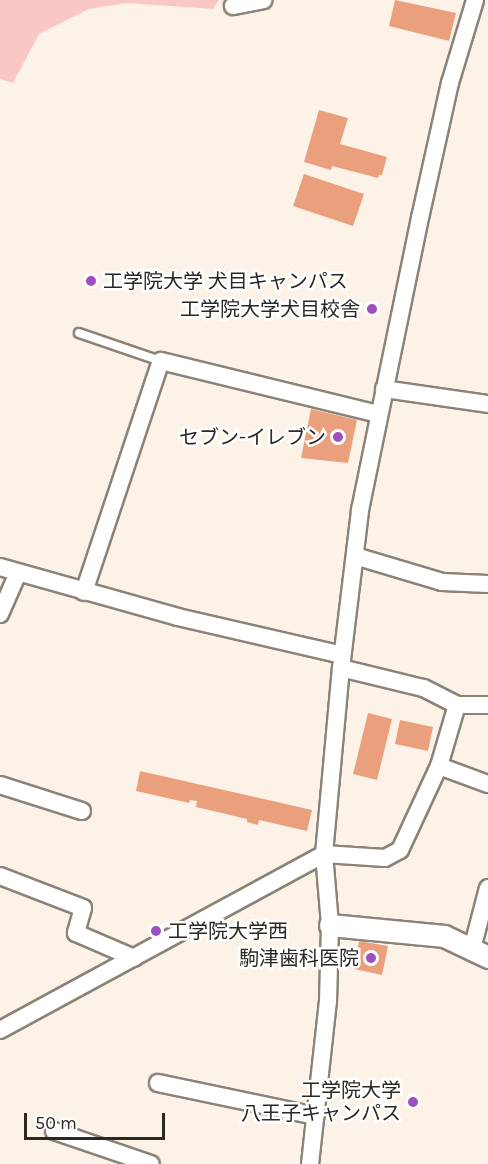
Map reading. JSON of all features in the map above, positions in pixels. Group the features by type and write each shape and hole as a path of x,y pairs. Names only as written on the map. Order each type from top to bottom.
{"street":[{"path":"233,6 263,0"},
{"path":"310,1164 328,1002 330,925 324,854 342,661 355,556 378,414 450,83 474,0"},
{"path":"84,592 161,361 378,414"},
{"path":"384,389 488,404"},
{"path":"355,556 442,582 488,584"},
{"path":"0,567 84,592 342,661 423,688 457,705 488,705"},
{"path":"0,614 18,573"},
{"path":"0,1030 324,854 385,858 400,850 440,766 457,705"},
{"path":"440,766 488,784"},
{"path":"0,785 82,811"},
{"path":"0,876 83,908 76,933 134,958"},
{"path":"330,925 444,936 480,953 488,888"},
{"path":"158,1083 316,1116"},
{"path":"54,1131 151,1164"}],"lane":[{"path":"79,333 161,361"}],"shaded area":[{"path":"0,0 219,0 213,9 126,3 89,9 39,34 13,83 0,79"}],"building":[{"path":"395,0 456,13 449,41 389,26"},
{"path":"319,110 348,118 340,144 387,157 382,175 378,178 332,166 331,170 304,162"},
{"path":"304,174 364,194 353,226 293,206"},
{"path":"311,409 357,420 348,463 301,458"},
{"path":"368,713 392,719 377,780 353,774"},
{"path":"400,720 433,727 428,751 395,744"},
{"path":"140,771 312,810 307,831 259,820 258,825 247,822 247,819 196,807 197,801 190,800 189,803 136,791"},
{"name":"駒津歯科医院","path":"359,941 388,946 382,975 354,969"}],"place":[{"name":"工学院大学 犬目キャンパス","path":"91,281"},
{"name":"工学院大学犬目校舎","path":"372,309"},
{"name":"セブン-イレブン","path":"338,437"},
{"name":"工学院大学西","path":"156,931"},
{"name":"駒津歯科医院","path":"371,958"},
{"name":"工学院大学 八王子キャンパス","path":"413,1102"}]}
